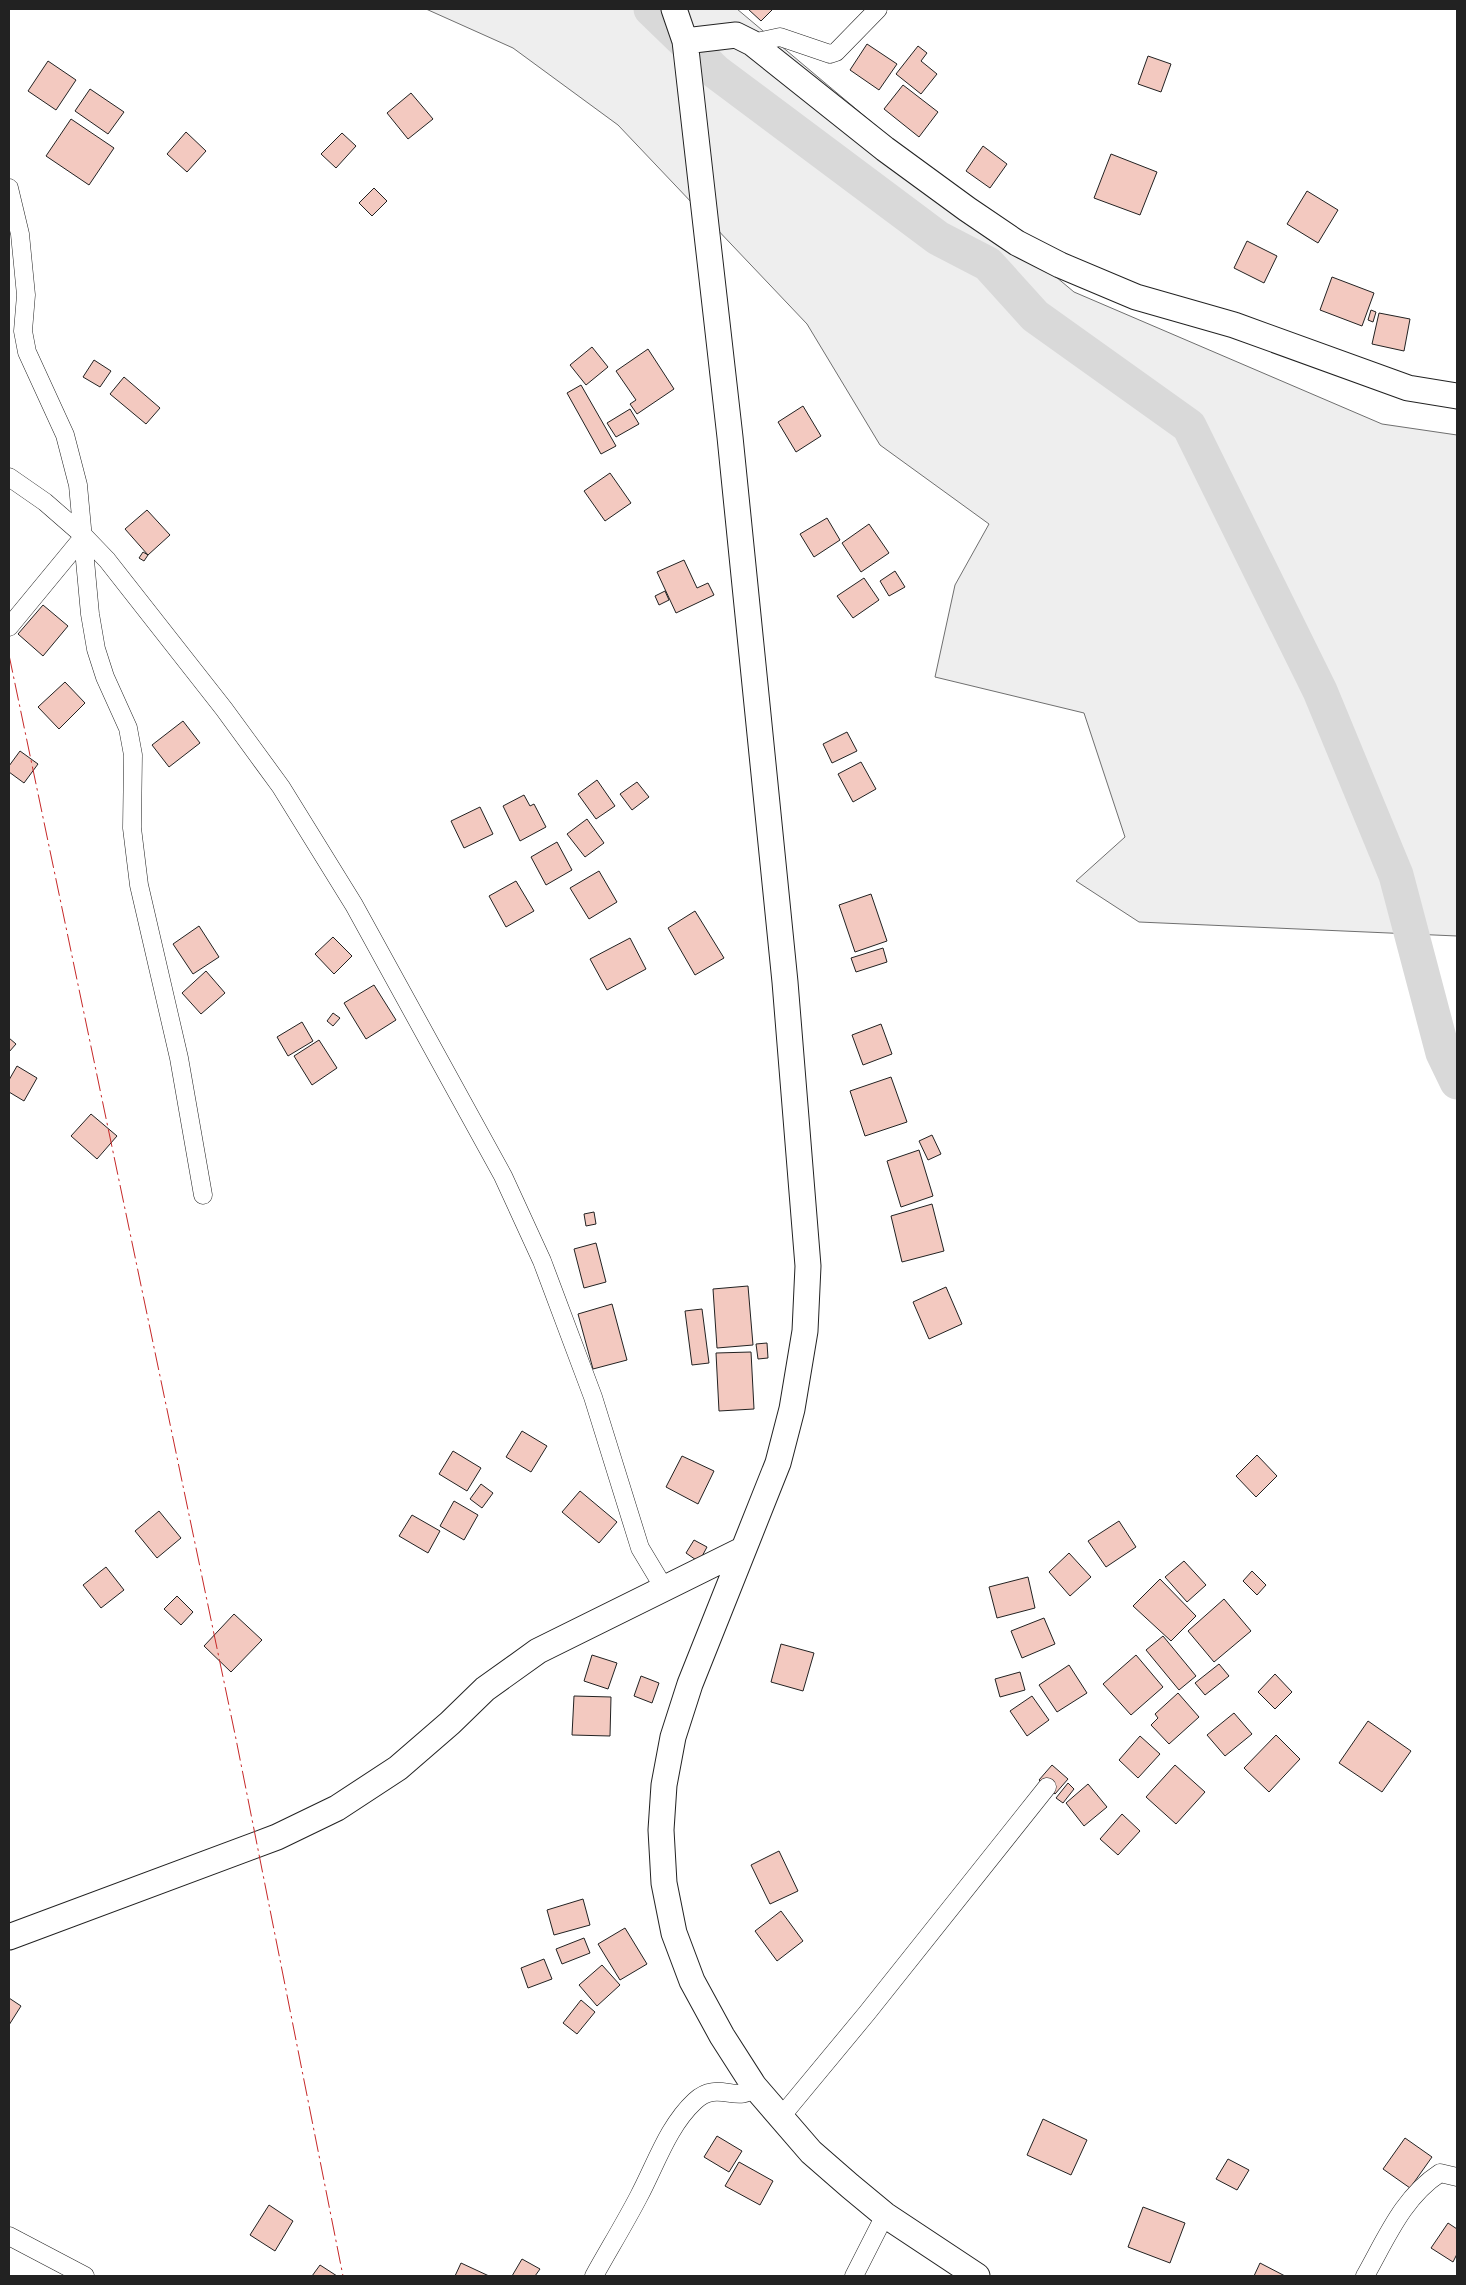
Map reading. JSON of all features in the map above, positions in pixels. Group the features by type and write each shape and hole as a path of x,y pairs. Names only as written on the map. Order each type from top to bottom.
{"main road":[{"path":"674,9 685,41 730,437 785,982 808,1266 805,1330 792,1409 778,1463 690,1684 673,1737 664,1785 661,1830 664,1883 674,1933 692,1981 722,2036 754,2086 811,2152 885,2215 977,2276"},
{"path":"685,41 736,35 752,44 885,149 967,209 1016,243 1060,265 1136,297 1234,325 1408,388 1457,396"},
{"path":"9,1937 277,1837 337,1808 398,1768 485,1690 532,1655 742,1550"}],"street":[{"path":"752,44 780,37 830,54 836,52 878,9"},
{"path":"9,188 20,234 26,295 23,331 27,352 65,435 78,485 90,614 96,649 105,677 128,728 133,755 132,828 139,885 179,1058 203,1195"},
{"path":"9,477 45,502 84,536 118,575 224,709 281,787 354,905 503,1176 542,1261 592,1397 640,1548 664,1588"},
{"path":"9,627 84,536"},
{"path":"780,2118 1046,1787"},
{"path":"594,2276 631,2211 660,2152 683,2115 695,2101 710,2093 726,2091 738,2095 750,2092 754,2086"},
{"path":"1365,2276 1409,2198 1425,2182 1440,2173 1457,2177"},
{"path":"854,2276 885,2215"},
{"path":"9,2236 85,2276"}],"shaded area":[{"path":"426,9 737,9 1074,292 1382,424 1457,435 1457,936 1139,922 1076,881 1125,837 1084,713 935,677 955,585 989,524 880,445 807,324 618,125 513,48"}],"building":[{"path":"748,9 773,9 761,21"},
{"path":"867,44 897,64 879,90 850,70"},
{"path":"918,46 927,53 921,61 937,74 921,94 896,74"},
{"path":"1148,56 1171,64 1161,92 1138,84"},
{"path":"48,61 76,80 56,110 28,91"},
{"path":"903,85 938,112 919,137 884,109"},
{"path":"90,89 124,112 108,134 75,111"},
{"path":"411,93 433,119 408,139 387,113"},
{"path":"71,119 114,148 89,185 46,156"},
{"path":"186,132 206,151 187,172 167,154"},
{"path":"342,133 356,146 336,168 321,154"},
{"path":"983,146 1007,164 990,188 966,171"},
{"path":"1111,154 1157,172 1140,215 1094,198"},
{"path":"374,188 387,201 372,216 359,203"},
{"path":"1307,191 1338,210 1318,243 1287,224"},
{"path":"1247,241 1277,256 1264,283 1234,268"},
{"path":"1332,277 1374,293 1362,326 1320,310"},
{"path":"1371,310 1376,312 1373,322 1368,320"},
{"path":"1379,313 1410,319 1404,351 1372,344"},
{"path":"592,347 608,367 586,385 570,365"},
{"path":"648,349 674,389 637,414 630,404 636,400 616,371"},
{"path":"94,360 111,371 100,387 83,377"},
{"path":"124,377 160,408 146,424 110,394"},
{"path":"581,385 616,446 601,454 567,393"},
{"path":"803,406 821,436 796,452 778,422"},
{"path":"630,409 639,424 616,437 607,423"},
{"path":"610,473 631,503 605,521 584,491"},
{"path":"147,510 170,535 148,555 125,529"},
{"path":"827,518 840,540 814,557 800,534"},
{"path":"869,524 889,553 861,572 842,543"},
{"path":"143,552 148,555 144,561 139,558"},
{"path":"684,560 697,588 708,583 714,595 676,613 657,572"},
{"path":"895,571 905,587 889,596 880,581"},
{"path":"864,578 879,600 853,618 837,596"},
{"path":"665,591 669,600 659,605 655,596"},
{"path":"43,605 68,626 43,656 18,634"},
{"path":"65,682 85,703 59,729 38,707"},
{"path":"183,721 200,743 169,767 152,745"},
{"path":"847,732 857,751 832,763 823,744"},
{"path":"20,751 38,764 24,783 9,772 9,766"},
{"path":"861,762 876,789 853,802 838,774"},
{"path":"597,780 615,806 596,819 578,794"},
{"path":"637,782 649,797 632,810 620,794"},
{"path":"524,795 530,806 534,804 546,827 520,841 503,806"},
{"path":"480,807 493,834 464,848 451,821"},
{"path":"587,819 604,843 585,857 567,834"},
{"path":"557,842 572,870 546,885 531,857"},
{"path":"599,871 617,902 589,919 570,888"},
{"path":"516,881 534,911 506,927 489,896"},
{"path":"871,894 887,941 855,952 839,905"},
{"path":"695,911 724,958 695,975 668,928"},
{"path":"199,926 219,957 193,974 173,944"},
{"path":"333,937 352,956 334,974 315,954"},
{"path":"630,938 646,969 607,990 590,959"},
{"path":"883,948 887,962 856,972 851,958"},
{"path":"206,971 225,993 201,1014 182,993"},
{"path":"374,985 396,1020 366,1039 344,1003"},
{"path":"333,1013 340,1018 333,1026 327,1021"},
{"path":"302,1022 313,1041 288,1056 277,1037"},
{"path":"881,1024 892,1054 863,1065 852,1035"},
{"path":"9,1038 16,1044 9,1052"},
{"path":"319,1040 337,1068 312,1085 294,1056"},
{"path":"17,1066 37,1078 24,1101 9,1092 9,1080"},
{"path":"891,1077 907,1122 865,1136 850,1091"},
{"path":"91,1114 117,1136 97,1159 71,1136"},
{"path":"932,1135 941,1154 928,1160 919,1141"},
{"path":"919,1150 933,1196 901,1207 887,1161"},
{"path":"932,1204 944,1251 902,1262 891,1216"},
{"path":"594,1212 596,1224 586,1226 584,1214"},
{"path":"596,1243 606,1282 584,1288 574,1249"},
{"path":"748,1286 753,1345 717,1348 713,1289"},
{"path":"946,1287 962,1324 929,1339 913,1302"},
{"path":"612,1304 627,1360 593,1369 578,1314"},
{"path":"702,1309 709,1363 692,1365 685,1311"},
{"path":"767,1343 768,1358 758,1359 756,1344"},
{"path":"751,1352 754,1409 719,1411 716,1353"},
{"path":"522,1431 547,1446 531,1472 506,1457"},
{"path":"453,1451 481,1468 467,1491 439,1474"},
{"path":"1257,1455 1277,1476 1256,1497 1236,1476"},
{"path":"682,1456 714,1471 698,1504 666,1487"},
{"path":"481,1484 493,1493 482,1508 470,1499"},
{"path":"580,1491 617,1522 599,1543 562,1512"},
{"path":"454,1501 478,1515 464,1540 440,1526"},
{"path":"159,1511 181,1538 157,1558 135,1531"},
{"path":"412,1515 440,1531 428,1553 399,1536"},
{"path":"1119,1521 1136,1547 1106,1567 1088,1541"},
{"path":"694,1540 707,1547 699,1562 686,1553"},
{"path":"1069,1553 1091,1577 1070,1596 1049,1572"},
{"path":"1184,1561 1206,1585 1187,1602 1165,1577"},
{"path":"106,1567 124,1590 101,1608 83,1585"},
{"path":"1252,1571 1266,1585 1257,1595 1243,1581"},
{"path":"1028,1577 1035,1608 997,1618 989,1587"},
{"path":"1160,1579 1196,1616 1171,1641 1133,1606"},
{"path":"177,1596 193,1612 181,1625 164,1609"},
{"path":"1224,1599 1251,1631 1214,1662 1188,1631"},
{"path":"234,1614 262,1640 231,1672 204,1646"},
{"path":"1044,1618 1055,1644 1022,1658 1011,1631"},
{"path":"1163,1636 1196,1676 1179,1690 1146,1650"},
{"path":"781,1644 814,1653 803,1691 771,1682"},
{"path":"592,1655 617,1663 608,1689 584,1681"},
{"path":"1136,1655 1163,1687 1131,1715 1103,1684"},
{"path":"1219,1664 1229,1676 1205,1695 1195,1683"},
{"path":"1069,1665 1087,1693 1057,1712 1039,1685"},
{"path":"1020,1672 1025,1690 1000,1697 995,1679"},
{"path":"1275,1674 1292,1692 1275,1709 1258,1692"},
{"path":"641,1676 659,1683 652,1703 634,1696"},
{"path":"1178,1693 1199,1717 1169,1744 1151,1725 1158,1718 1155,1714"},
{"path":"574,1696 611,1697 610,1736 572,1735"},
{"path":"1032,1696 1049,1720 1027,1736 1010,1711"},
{"path":"1234,1713 1252,1734 1225,1756 1207,1735"},
{"path":"1368,1721 1411,1751 1382,1792 1339,1763"},
{"path":"1276,1735 1300,1759 1269,1792 1244,1768"},
{"path":"1140,1736 1160,1754 1138,1778 1119,1760"},
{"path":"1052,1765 1068,1779 1055,1794 1039,1780"},
{"path":"1175,1765 1205,1792 1176,1824 1146,1797"},
{"path":"1068,1783 1074,1789 1063,1803 1056,1798"},
{"path":"1088,1784 1107,1807 1084,1826 1066,1803"},
{"path":"1122,1814 1140,1831 1118,1855 1100,1839"},
{"path":"779,1851 798,1891 770,1904 751,1865"},
{"path":"583,1899 590,1925 554,1935 547,1910"},
{"path":"781,1911 803,1941 777,1961 755,1931"},
{"path":"625,1928 647,1964 620,1980 598,1944"},
{"path":"584,1938 590,1953 562,1964 556,1949"},
{"path":"544,1959 552,1979 528,1988 521,1968"},
{"path":"602,1965 620,1985 597,2006 579,1985"},
{"path":"9,1998 21,2006 9,2025"},
{"path":"581,2000 595,2012 577,2034 563,2023"},
{"path":"1043,2119 1087,2140 1071,2175 1027,2155"},
{"path":"717,2136 742,2151 729,2172 704,2157"},
{"path":"1405,2138 1432,2157 1410,2188 1383,2169"},
{"path":"1228,2159 1249,2170 1237,2190 1216,2179"},
{"path":"739,2162 773,2181 760,2205 725,2186"},
{"path":"269,2205 293,2221 275,2251 250,2235"},
{"path":"1143,2207 1185,2223 1170,2263 1128,2247"},
{"path":"1448,2223 1457,2229 1457,2254 1453,2262 1431,2248"},
{"path":"522,2259 540,2269 535,2276 512,2276"},
{"path":"461,2263 489,2276 455,2276"},
{"path":"1260,2263 1285,2276 1254,2276"},
{"path":"320,2265 337,2276 312,2276"}],"waterway":[{"path":"651,9 716,72 938,238 988,264 1035,316 1189,426 1320,691 1396,875 1443,1053 1457,1082"}],"power":[{"path":"9,655 236,1739 343,2276"}]}
